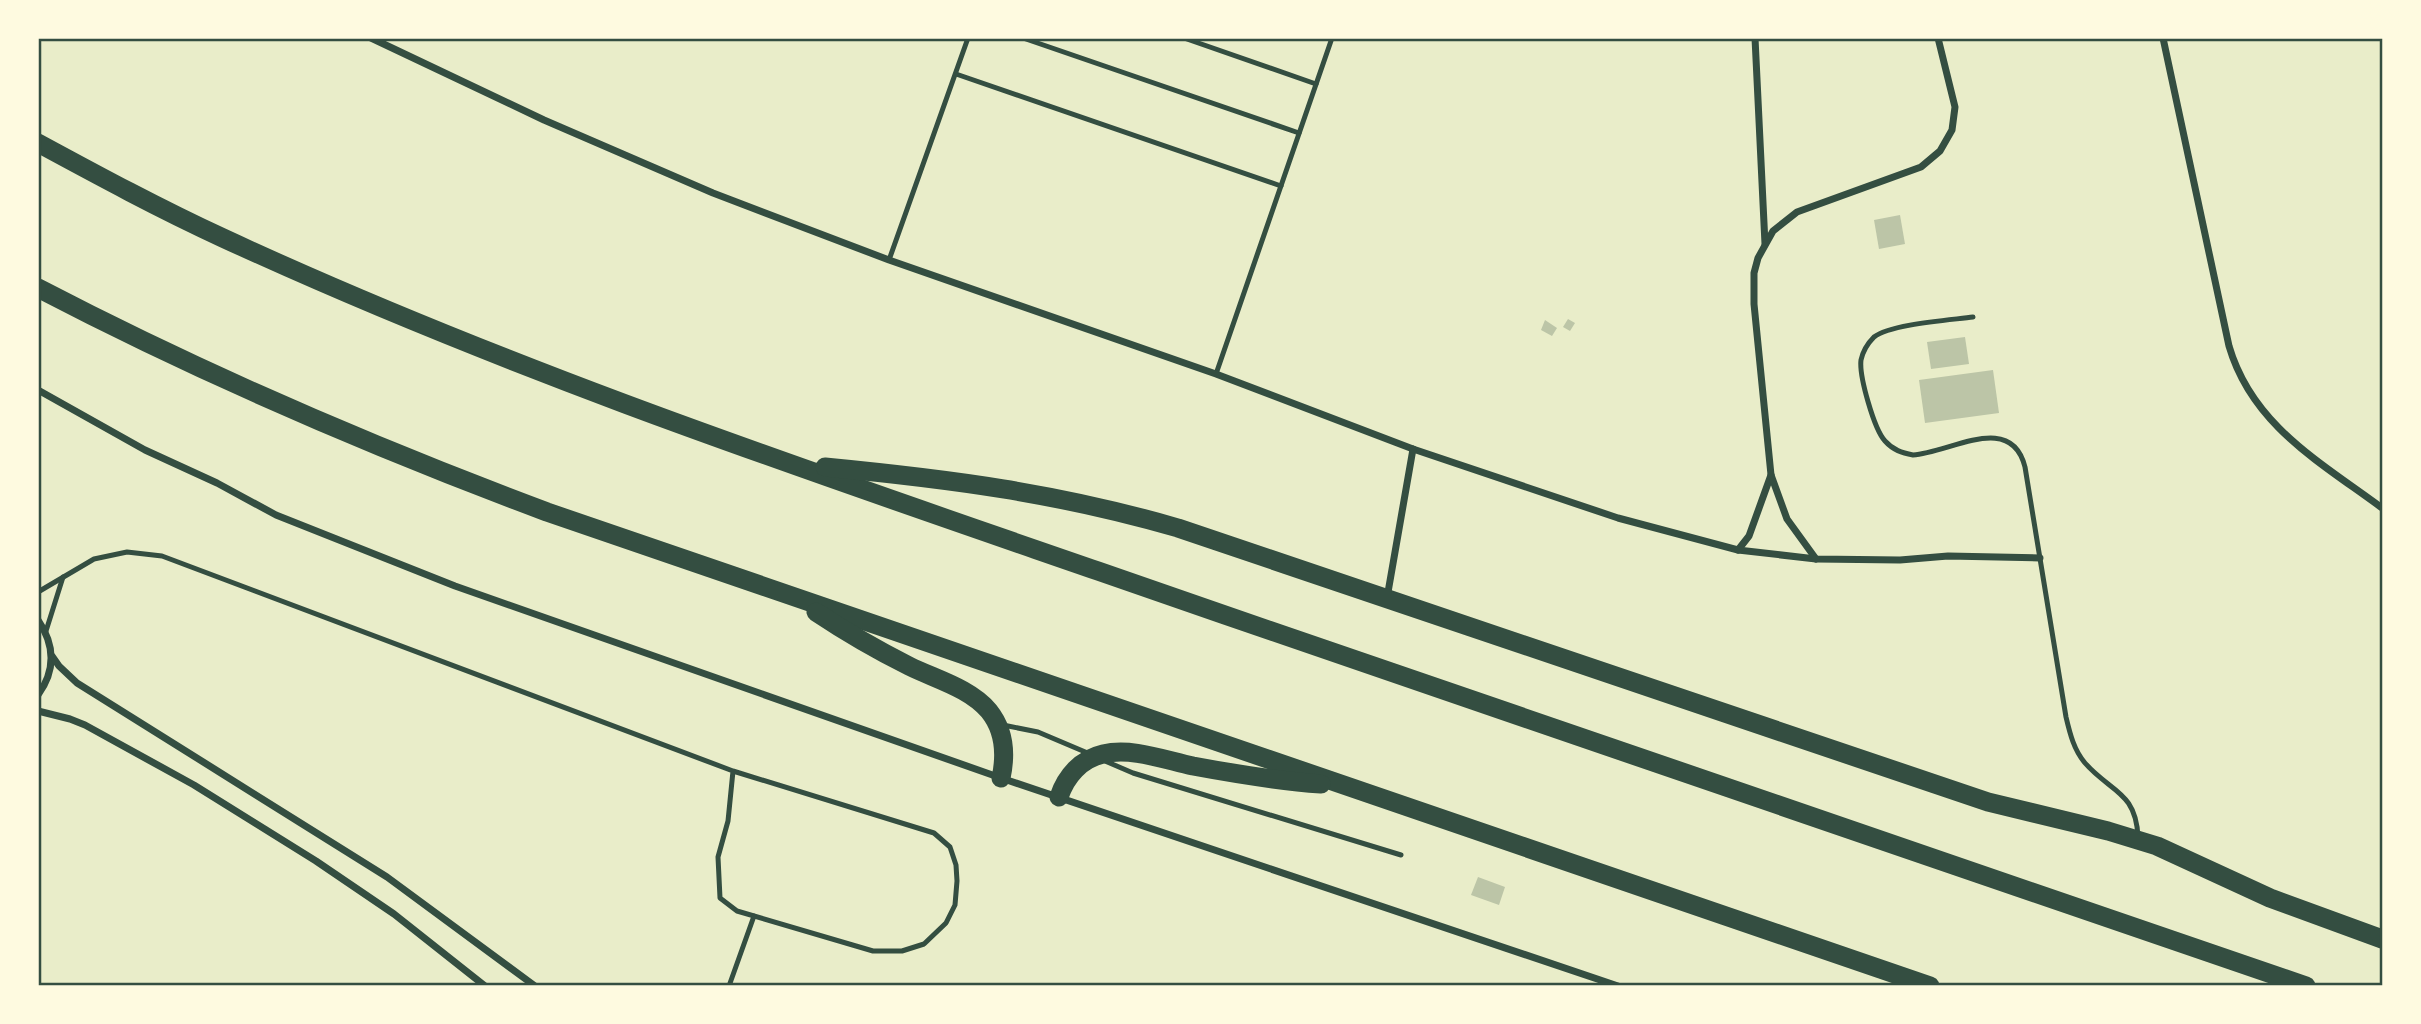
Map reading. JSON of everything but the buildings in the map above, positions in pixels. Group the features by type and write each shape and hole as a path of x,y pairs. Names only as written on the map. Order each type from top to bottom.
{"highway":[{"path":"38,143 219,236 412,321 565,382 1350,659 2306,985"},
{"path":"38,288 176,357 368,443 547,512 1930,985"},
{"path":"795,465 958,481 1090,504 1178,528 1988,802 2180,856 2270,898 2382,939"},
{"path":"792,596 885,654 968,694 989,712 997,724 1004,750 1001,778"},
{"path":"1059,797 1072,772 1095,756 1124,752 1245,775 1349,786"}],"street":[{"path":"371,38 544,120 713,193 889,260 1216,374 1413,449 1618,518 1738,550 1816,559 1900,560 1948,556 2040,558"},
{"path":"1755,38 1765,244"},
{"path":"1816,559 1787,519 1771,475 1753,288 1758,258 1765,244 1784,220 1797,212 1921,167 1940,151 1952,130 1955,107 1938,38"},
{"path":"2163,38 2229,346 2242,381 2251,397 2275,426 2304,451 2382,508"},
{"path":"38,390 145,450 217,483 276,515 455,586 1001,778 1618,985"},
{"path":"1387,599 1413,449"},
{"path":"1738,550 1749,536 1771,475"},
{"path":"38,620 46,631 52,656 77,682 387,877 535,985"},
{"path":"38,695 47,681 52,656"},
{"path":"38,711 85,725 205,792 316,861 394,914 485,985"}],"lane":[{"path":"889,260 968,38"},
{"path":"1023,38 1299,133"},
{"path":"1184,38 1316,84"},
{"path":"1216,374 1332,38"},
{"path":"956,74 1281,186"},
{"path":"1973,317 1879,333 1863,352 1862,377 1882,437 1895,449 1913,455 1923,454 1993,437 2001,438 2020,453 2025,467 2072,740 2083,761 2129,803 2137,827 2137,845"},
{"path":"38,592 94,559 127,552 162,556 733,771 934,833 950,847 956,865 955,905 946,923 924,944 902,951 873,951 737,911 720,898 718,857 728,821 733,771"},
{"path":"46,631 63,577"},
{"path":"997,724 1038,732 1133,773 1401,855"},
{"path":"729,985 754,916"}]}
